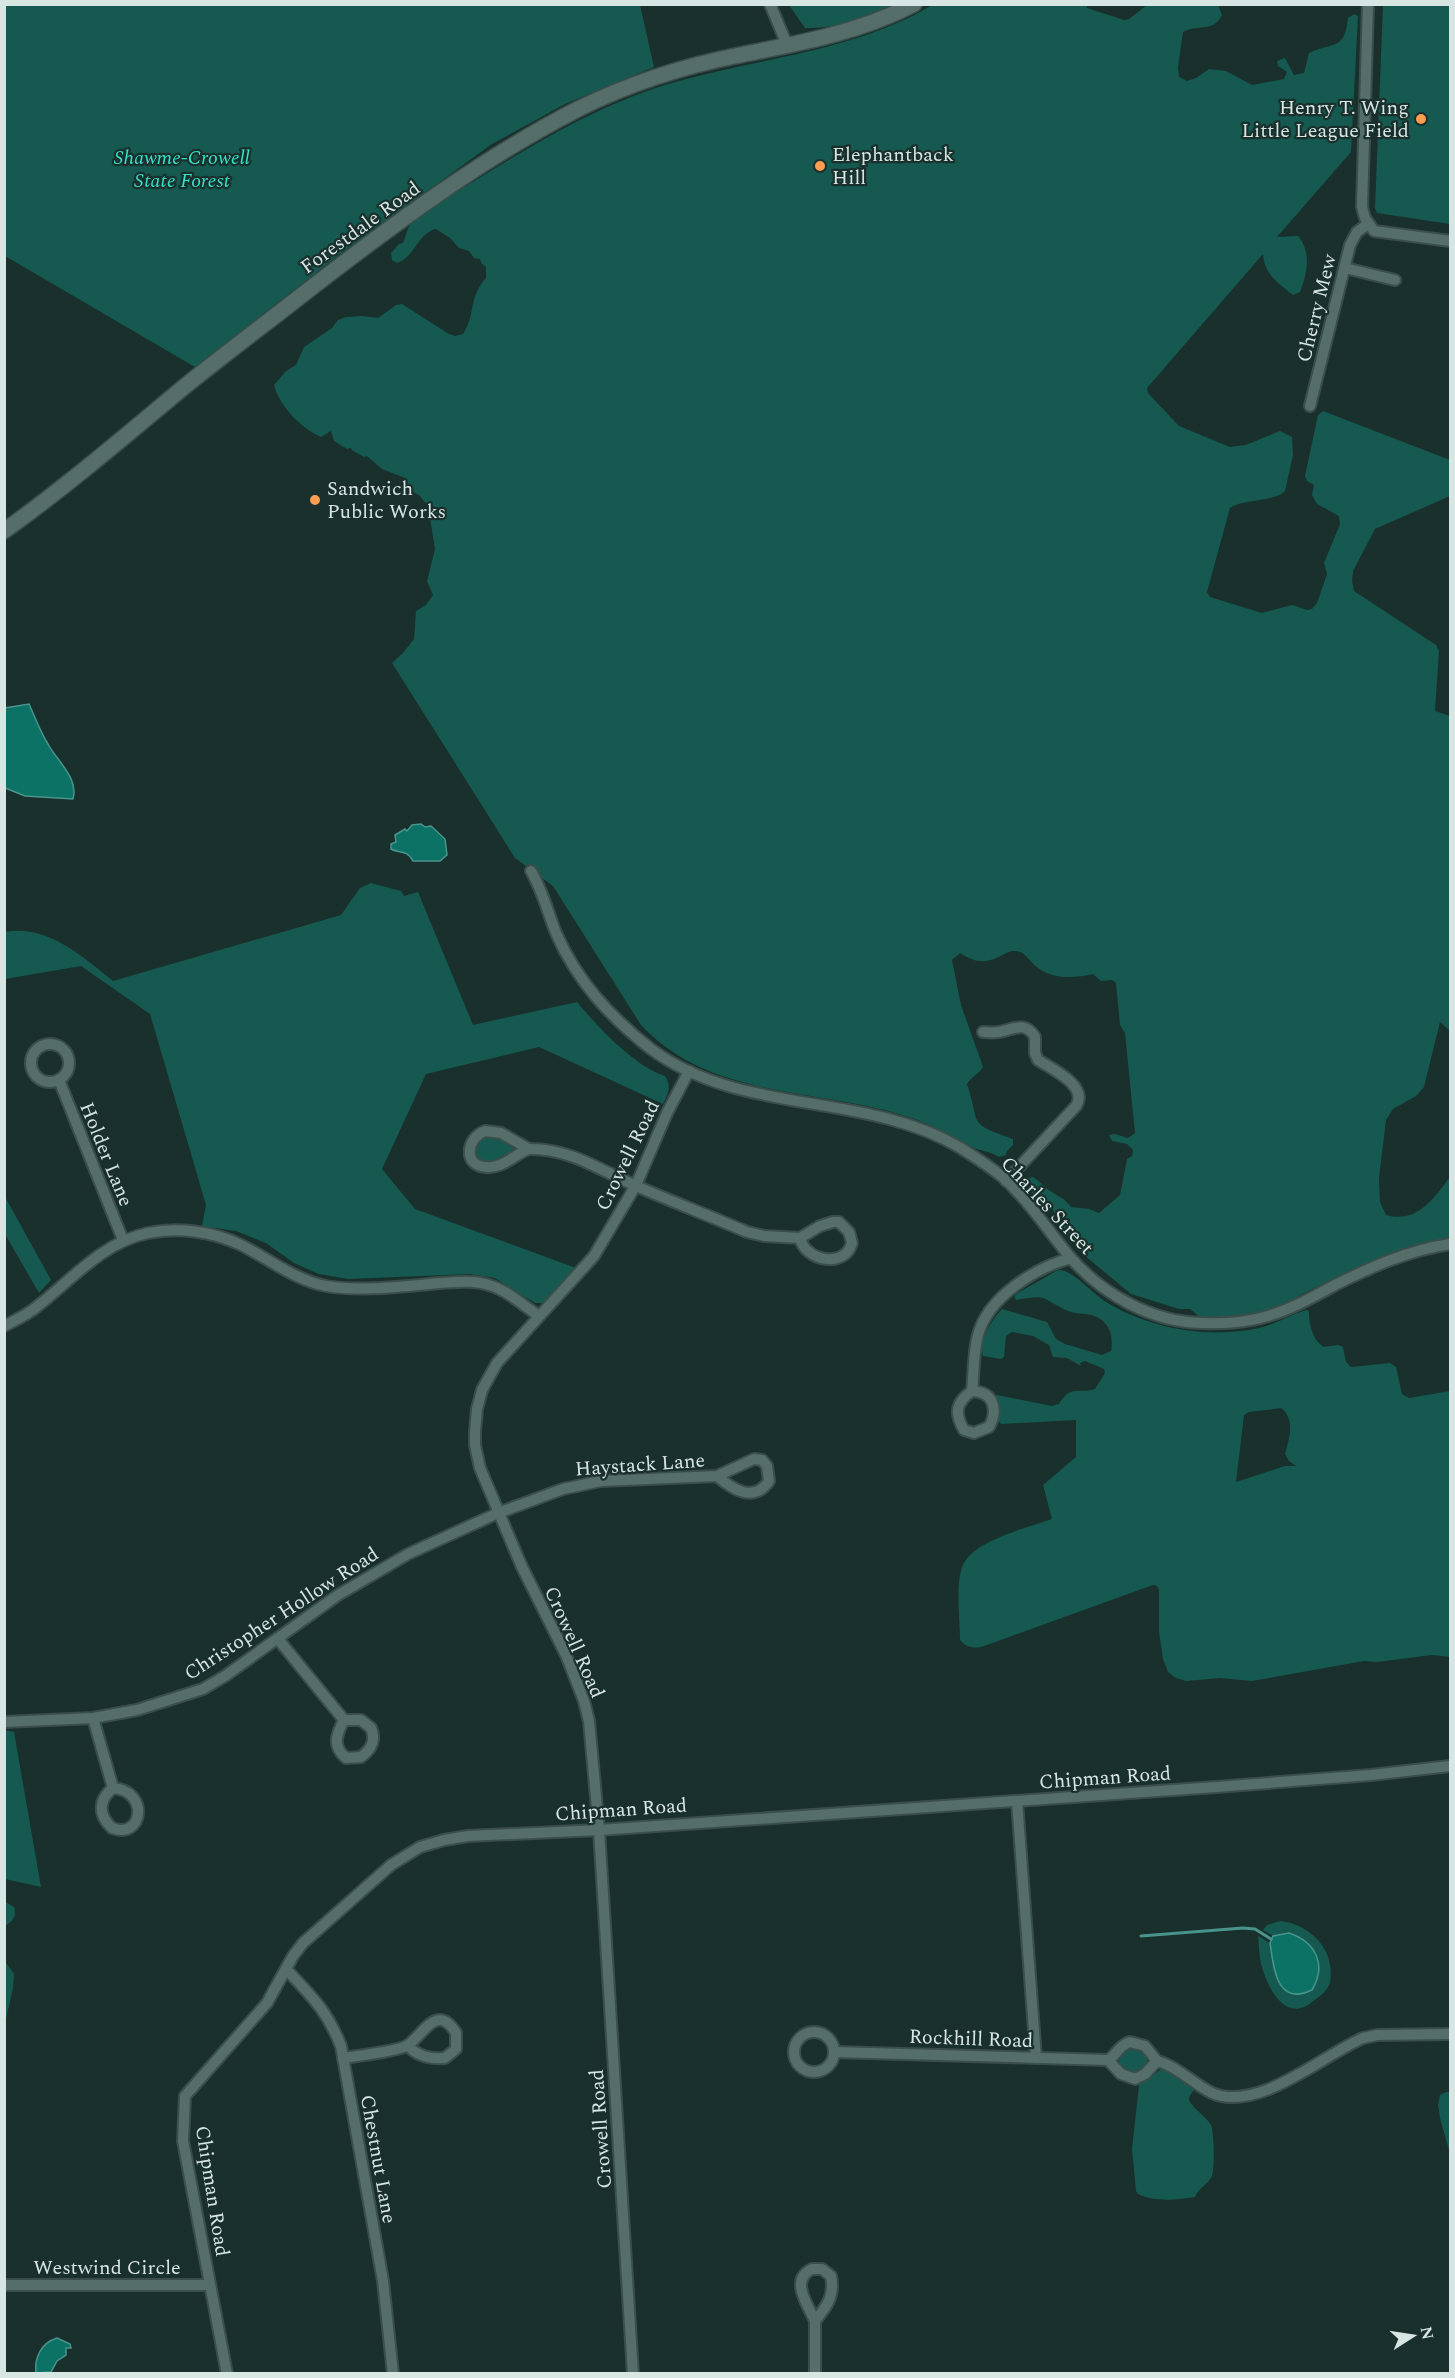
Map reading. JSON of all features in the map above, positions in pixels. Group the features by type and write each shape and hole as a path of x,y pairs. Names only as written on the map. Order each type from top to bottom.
{"main road":[{"name":"Forestdale Road","path":"4,531 345,262 500,154 603,97 650,79 866,25 914,4"}],"street":[{"path":"770,4 788,46"},
{"path":"1368,4 1362,207 1368,224 1374,231 1450,241"},
{"name":"Cherry Mew","path":"1310,406 1350,245 1354,236 1368,224"},
{"path":"1345,268 1395,280"},
{"name":"Charles Street","path":"531,871 557,935 581,980 609,1014 665,1058 720,1084 750,1093 793,1099 906,1123 947,1141 984,1163 1006,1181 1045,1223 1071,1258 1095,1280 1133,1306 1179,1320 1201,1323 1233,1322 1267,1316 1308,1300 1386,1261 1415,1251 1450,1244"},
{"path":"982,1032 1000,1032 1017,1026 1027,1029 1035,1037 1035,1053 1038,1060 1073,1084 1080,1098 1076,1106 1006,1181"},
{"name":"Crowell Road","path":"633,2373 589,1721 584,1701 566,1655 498,1513 480,1467 475,1445 477,1409 482,1390 497,1363 594,1256 636,1185 667,1113 689,1071"},
{"name":"Holder Lane","path":"59,1080 123,1240"},
{"path":"529,1149 501,1133 489,1131 474,1138 470,1150 476,1164 487,1168 501,1164 519,1152 529,1149 563,1152 747,1232 764,1236 800,1238 820,1226 839,1222 849,1232 852,1243 845,1255 836,1259 826,1259 805,1248 800,1238"},
{"path":"4,1326 37,1307 87,1264 123,1240 148,1233 175,1230 203,1233 240,1245 292,1274 326,1286 342,1288 468,1282 489,1284 539,1316"},
{"path":"972,1391 978,1334 994,1305 1030,1275 1056,1262 1071,1258"},
{"name":"Haystack Lane","path":"498,1513 583,1483 717,1476 754,1459 762,1460 767,1466 769,1481 764,1489 751,1493 728,1485 717,1476"},
{"name":"Christopher Hollow Road","path":"4,1722 93,1718 137,1710 203,1689 278,1639 338,1595 408,1554 498,1513"},
{"path":"278,1639 344,1720"},
{"path":"93,1718 112,1788"},
{"name":"Chipman Road","path":"227,2373 183,2140 184,2096 267,2003 293,1956 318,1928 391,1865 420,1847 468,1836 598,1830 1330,1779 1450,1766"},
{"path":"1017,1801 1036,2058"},
{"name":"Chestnut Lane","path":"286,1969 321,2007 336,2034 343,2058 382,2281 393,2373"},
{"path":"343,2058 408,2046 423,2028 432,2022 446,2023 456,2033 456,2049 445,2058 425,2057 415,2053 408,2046"},
{"path":"1157,2061 1145,2074 1135,2079 1121,2074 1108,2060 1125,2043 1135,2042 1145,2046 1157,2061 1214,2093 1242,2097 1273,2088 1364,2038 1377,2035 1450,2034"},
{"name":"Rockhill Road","path":"834,2052 1108,2060"},
{"path":"814,2373 815,2321 801,2293 800,2280 805,2272 822,2269 831,2276 832,2297 815,2321"},
{"name":"Westwind Circle","path":"4,2285 210,2285"}],"green space":[{"name":"Shawme-Crowell State Forest","path":"5,4 640,5 654,67 565,104 492,144 340,254 195,367 5,256"},
{"path":"934,4 1086,5 1087,8 1124,20 1129,19 1147,5 1218,5 1222,15 1219,21 1210,26 1183,32 1178,67 1179,77 1187,81 1209,69 1226,71 1252,85 1284,79 1287,72 1278,66 1277,61 1285,58 1294,75 1304,73 1309,53 1340,41 1344,36 1348,18 1354,14 1358,16 1351,152 1277,237 1298,236 1305,249 1307,264 1300,292 1293,295 1277,282 1266,267 1263,254 1147,388 1148,393 1179,426 1230,447 1246,445 1280,431 1292,437 1293,455 1285,491 1274,497 1230,508 1207,592 1210,597 1262,613 1292,605 1307,610 1312,609 1317,603 1327,574 1324,563 1340,524 1339,516 1317,504 1312,495 1314,485 1307,481 1305,476 1318,415 1323,411 1450,460 1450,496 1375,529 1353,571 1352,581 1354,591 1436,645 1439,651 1435,711 1450,716 1450,1031 1440,1022 1424,1087 1416,1096 1393,1109 1386,1120 1379,1178 1380,1202 1386,1215 1397,1217 1407,1216 1424,1207 1450,1177 1450,1239 1414,1246 1379,1258 1284,1304 1251,1315 1202,1319 1190,1309 1179,1309 1131,1294 1084,1255 1059,1222 1051,1206 1044,1203 1040,1197 1034,1196 1027,1184 1028,1178 1033,1177 1071,1207 1089,1209 1099,1213 1120,1195 1127,1159 1132,1156 1133,1150 1127,1144 1112,1141 1109,1135 1115,1134 1128,1138 1135,1133 1125,1033 1120,1025 1116,983 1112,980 1101,981 1093,974 1072,977 1051,975 1017,951 1010,951 983,961 974,960 960,953 952,960 961,1005 983,1067 967,1084 975,1115 981,1125 1013,1139 1013,1145 1006,1155 999,1157 973,1148 912,1118 877,1108 734,1080 700,1067 669,1050 641,1025 553,886 515,858 392,663 414,639 416,611 426,605 433,595 427,581 435,549 428,506 419,495 407,489 405,478 382,469 367,456 364,457 351,448 347,449 334,441 331,431 321,437 306,428 286,409 274,385 286,371 296,365 304,347 332,328 338,320 346,317 378,318 396,305 402,304 449,334 455,336 463,334 470,320 474,299 486,278 486,267 480,259 474,258 469,251 459,248 450,238 436,229 425,235 403,260 397,263 392,260 391,253 403,243 409,227 417,218 524,150 574,123 652,89 842,43 904,20"},
{"path":"789,5 892,5 850,22 828,27 805,28"},
{"name":"Henry T. Wing Little League Field","path":"1383,5 1450,5 1450,224 1377,213 1375,208"},
{"path":"371,883 401,891 404,896 418,892 473,1025 577,1002 617,1045 641,1064 665,1076 667,1080 668,1090 663,1104 539,1047 426,1074 382,1169 415,1209 576,1268 543,1303 535,1303 495,1278 470,1274 348,1279 319,1274 294,1263 266,1243 236,1231 202,1226 206,1205 150,1014 81,966 5,979 5,932 20,931 49,937 76,952 113,981 341,915 360,888"},
{"path":"483,1135 495,1135 513,1144 514,1149 497,1159 478,1160 474,1153 474,1144"},
{"path":"4,1195 51,1280 39,1293 5,1234"},
{"path":"1058,1270 1064,1271 1076,1277 1106,1302 1123,1311 1161,1325 1200,1332 1259,1328 1306,1310 1309,1311 1314,1336 1320,1344 1324,1347 1338,1345 1343,1347 1346,1362 1351,1367 1390,1363 1396,1367 1402,1394 1409,1398 1450,1391 1450,1657 1432,1655 1377,1662 1364,1661 1252,1681 1220,1678 1186,1681 1168,1672 1163,1659 1159,1632 1159,1590 1153,1585 984,1646 965,1645 960,1640 959,1591 963,1565 969,1556 989,1542 1052,1519 1043,1485 1076,1457 1076,1420 1001,1424 997,1419 993,1399 997,1395 1052,1406 1059,1404 1071,1392 1095,1389 1105,1373 1104,1369 1085,1361 1080,1363 1081,1366 1067,1358 1053,1357 1049,1345 1033,1336 1012,1332 1006,1336 1004,1357 1001,1359 983,1356 982,1344 987,1331 1002,1309 1047,1322 1056,1339 1065,1344 1102,1355 1111,1351 1112,1340 1109,1329 1097,1317 1071,1312 1040,1297 1016,1300 1014,1297","holes":["1281,1408 1286,1413 1290,1429 1285,1454 1296,1466 1285,1466 1236,1482 1244,1415 1249,1412"]},
{"path":"5,1730 14,1732 41,1887 5,1879"},
{"path":"4,1901 14,1907 15,1913 12,1920 5,1926"},
{"path":"1280,1921 1291,1923 1311,1933 1325,1949 1329,1959 1331,1970 1327,1988 1302,2008 1293,2009 1279,2000 1268,1983 1261,1964 1258,1936 1270,1943 1282,1989 1289,1933 1273,1936 1263,1930 1267,1925"},
{"path":"4,1960 14,1974 5,2023"},
{"path":"1133,2046 1143,2050 1147,2060 1143,2070 1133,2074 1123,2070 1119,2060 1123,2050"},
{"path":"1163,2068 1195,2088 1189,2100 1209,2121 1212,2128 1213,2172 1195,2197 1158,2199 1144,2197 1136,2191 1132,2149 1139,2085"},
{"path":"1450,2092 1450,2154 1438,2105 1440,2095"}],"shaded area":[{"path":"29,704 45,739 70,777 74,791 73,799 25,796 5,788 5,708"},
{"path":"421,824 425,827 431,826 445,839 447,855 440,861 413,861 406,853 391,849 391,844 396,842 395,835 405,829 407,831 412,825"},
{"path":"1289,1933 1312,1948 1318,1963 1319,1972 1312,1990 1300,1994 1284,1989 1279,1982 1273,1963 1270,1943 1273,1936"},
{"path":"57,2338 70,2344 71,2348 66,2348 66,2355 57,2361 51,2372 36,2373 36,2362 43,2347"}],"waterway":[{"path":"1141,1936 1243,1928 1255,1929 1271,1939"}],"place":[{"name":"Henry T. Wing Little League Field","path":"1421,119"},
{"name":"Elephantback Hill","path":"820,166"},
{"name":"Sandwich Public Works","path":"315,500"}]}
